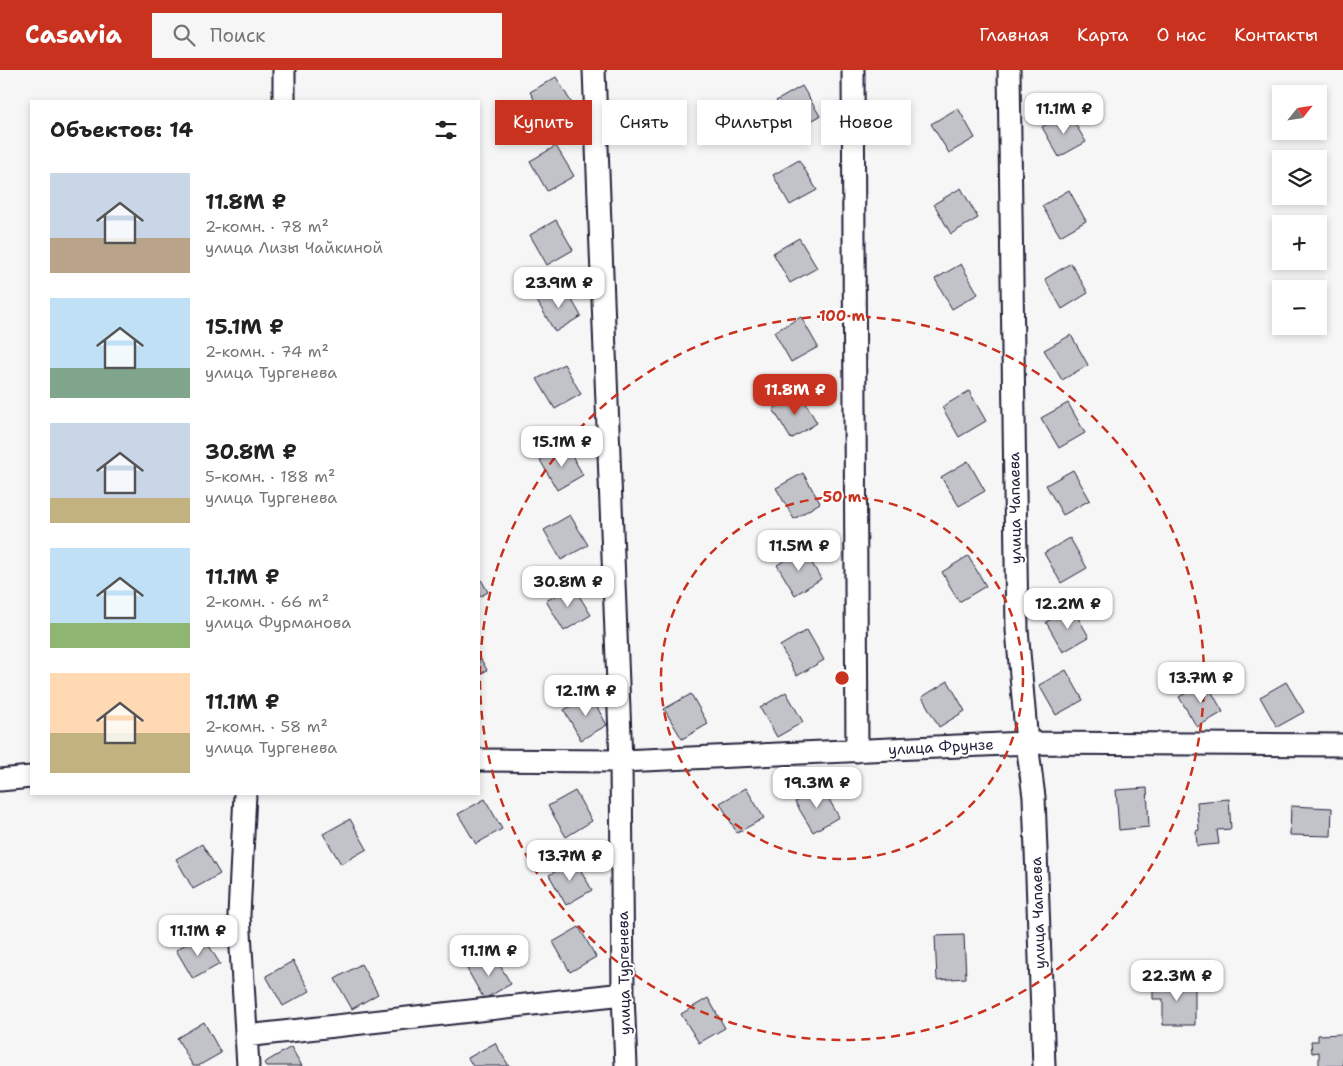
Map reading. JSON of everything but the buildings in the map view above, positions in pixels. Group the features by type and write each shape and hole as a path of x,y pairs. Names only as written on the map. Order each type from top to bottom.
{"street":[{"path":"284,70 284,100"},
{"name":"улица Тургенева","path":"594,70 621,761 623,994 626,1066"},
{"path":"853,70 857,751"},
{"name":"улица Чапаева","path":"1009,70 1017,630 1034,797 1044,1066"},
{"name":"улица Фрунзе","path":"480,760 621,761 1027,743 1343,745"},
{"path":"0,780 30,778"},
{"path":"245,795 239,915 248,1066"},
{"path":"246,1036 623,994"}]}
